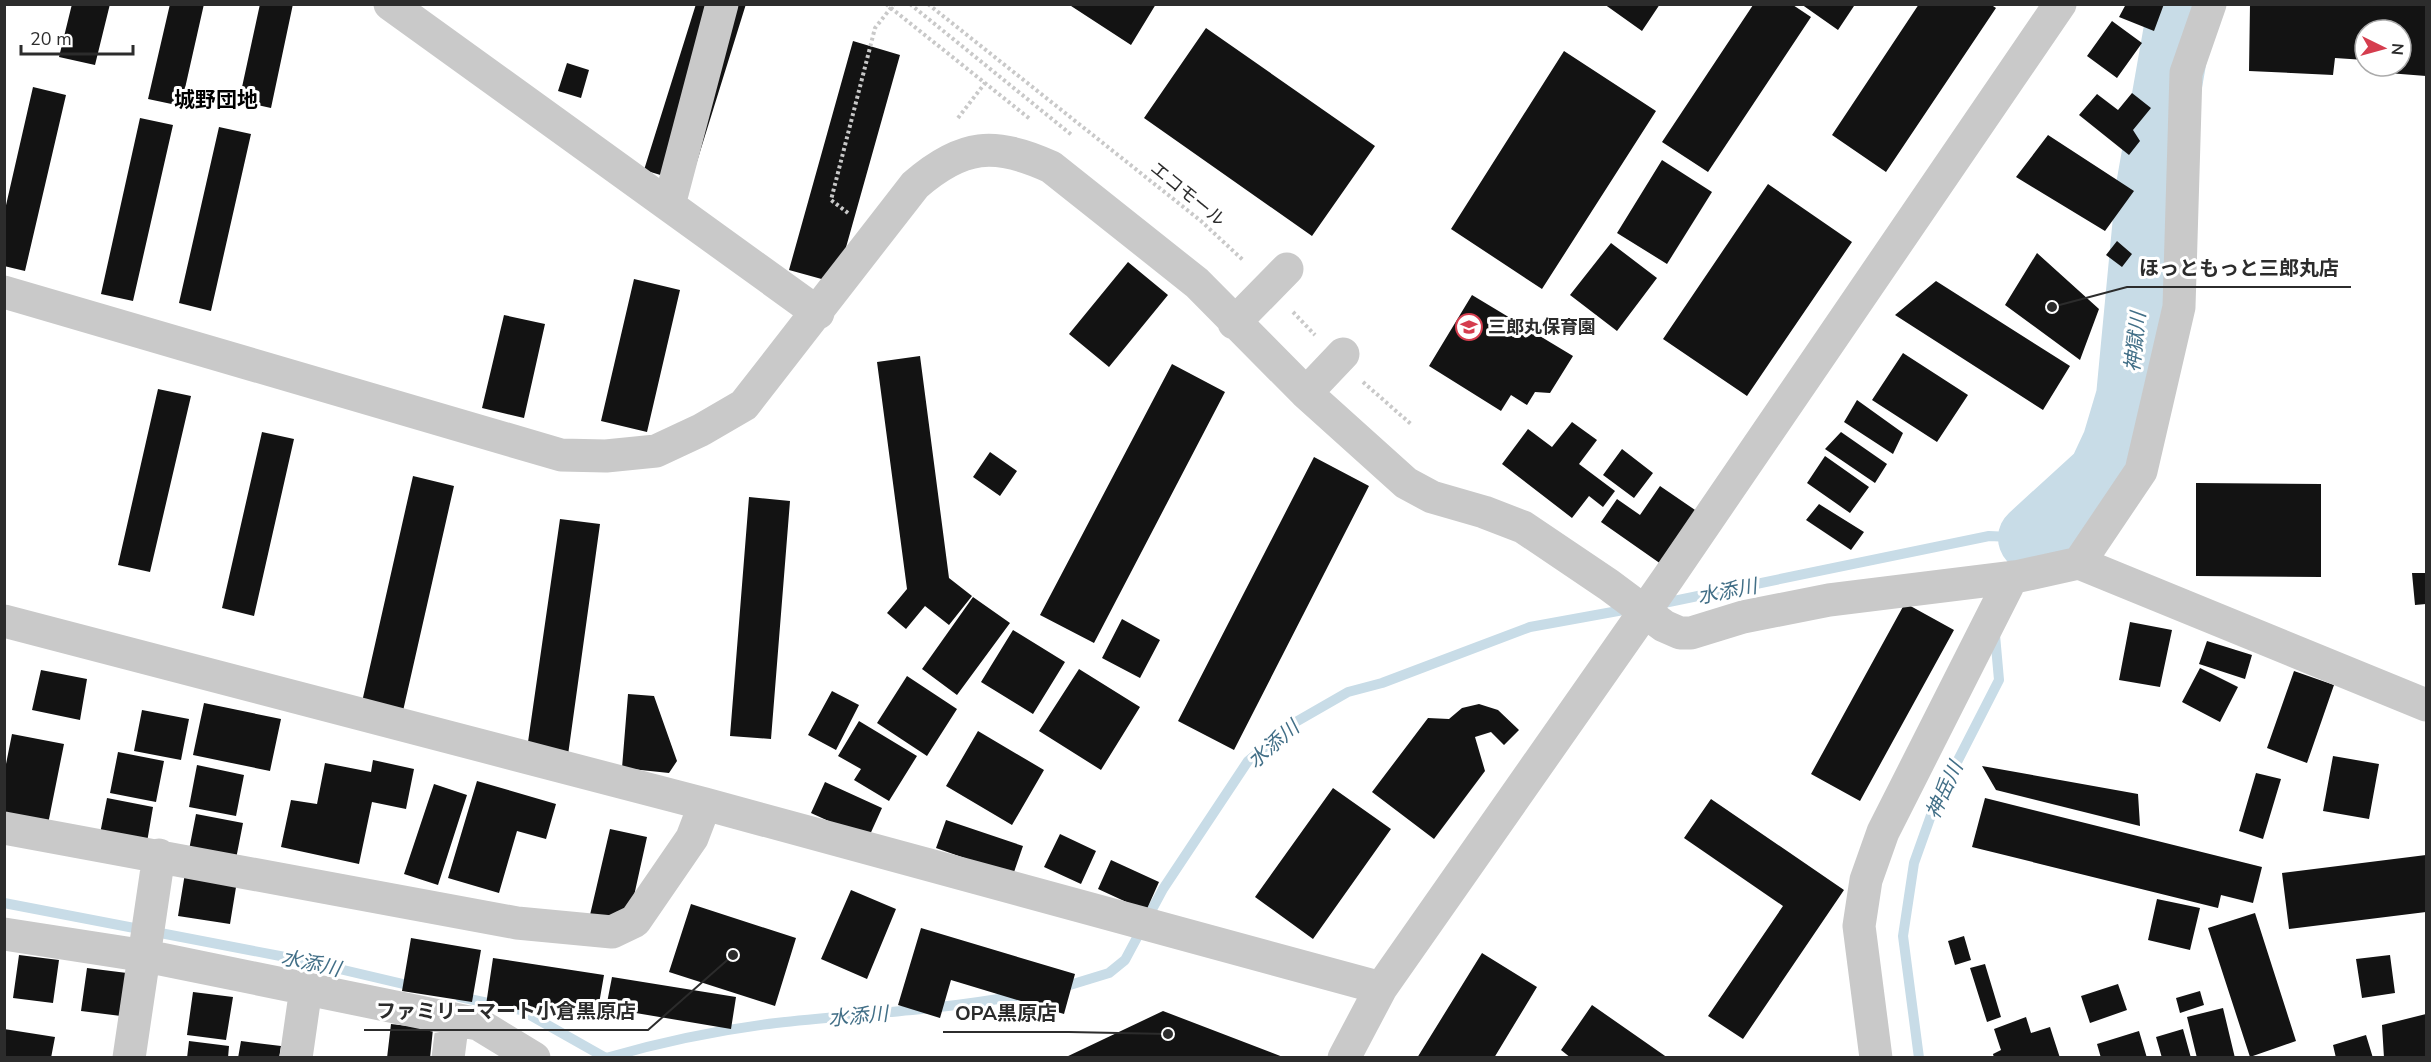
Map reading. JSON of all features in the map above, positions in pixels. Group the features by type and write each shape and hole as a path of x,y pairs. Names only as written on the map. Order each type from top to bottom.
{"street":[{"path":"390,4 818,313"},
{"path":"669,205 722,4"},
{"path":"1344,1058 1381,988 1646,623 1668,578 2060,4"},
{"path":"2066,565 2141,471 2179,308 2186,73 2210,4"},
{"path":"4,292 561,455 606,456 656,451 701,430 744,405 915,186 937,167 961,155 994,149 1023,154 1051,167 1197,283 1234,323 1306,393 1406,483 1432,497 1523,527 1609,585 1646,623 1680,633 1691,633 1743,617 1830,600 2013,577 2066,565 2427,705"},
{"path":"1234,323 1278,278"},
{"path":"1306,393 1341,356"},
{"path":"1876,1058 1859,926 1866,880 1883,832 2013,577"},
{"path":"4,621 705,804 1381,988"},
{"path":"4,828 517,923 612,932 635,921 692,838 705,804"},
{"path":"129,1058 159,855"},
{"path":"4,934 146,949 306,988 478,1024 534,1058"},
{"path":"296,1058 306,988"},
{"path":"448,1058 453,1019"}],"path":[{"path":"878,235 831,200 875,28 894,4"},
{"name":"エコモール","path":"928,4 1201,221 1278,278 1341,356 1412,425"}],"building":[{"path":"72,4 110,4 95,65 59,57"},
{"path":"170,4 204,4 181,106 148,99"},
{"path":"260,4 293,4 271,108 239,101"},
{"path":"696,4 746,4 690,184 644,170"},
{"path":"1068,4 1156,4 1131,45"},
{"path":"1604,4 1660,4 1642,31"},
{"path":"1801,4 1852,4 1854,6 1838,30"},
{"path":"1919,4 1990,4 1996,8 1886,172 1832,135"},
{"path":"2126,4 2164,4 2154,31 2119,17"},
{"path":"2250,4 2426,4 2426,76 2413,75 2413,18 2353,18 2353,59 2335,58 2333,75 2249,71"},
{"path":"1753,5 1793,5 1811,17 1708,172 1662,142"},
{"path":"2112,21 2142,43 2117,78 2087,56"},
{"path":"1206,28 1375,146 1312,236 1144,118"},
{"path":"853,41 900,55 836,283 789,270"},
{"path":"1564,51 1656,111 1542,289 1451,229"},
{"path":"567,63 589,70 581,98 558,91"},
{"path":"33,87 66,95 25,271 4,266 4,214"},
{"path":"2132,93 2151,108 2133,130 2140,141 2129,155 2079,115 2097,94 2118,110"},
{"path":"140,118 173,125 133,301 101,294"},
{"path":"219,127 251,134 211,311 179,303"},
{"path":"2048,135 2134,191 2105,231 2016,177"},
{"path":"1662,160 1712,192 1667,264 1617,233"},
{"path":"1768,184 1852,242 1747,396 1663,339"},
{"path":"2117,241 2132,254 2122,267 2106,255"},
{"path":"1611,243 1657,278 1617,331 1570,295"},
{"path":"2037,253 2099,309 2080,360 2005,305"},
{"path":"1128,262 1168,295 1109,367 1069,334"},
{"path":"634,279 680,290 647,432 601,421"},
{"path":"1936,281 2070,366 2043,410 1895,315"},
{"path":"1472,295 1573,356 1550,393 1535,392 1527,405 1511,395 1501,411 1429,366"},
{"path":"504,315 545,324 524,418 482,408"},
{"path":"1903,353 1968,395 1937,442 1872,400"},
{"path":"920,356 949,578 972,596 949,625 925,606 906,629 887,613 907,589 877,362"},
{"path":"1172,364 1225,392 1094,643 1040,615"},
{"path":"158,389 191,396 150,572 118,565"},
{"path":"1857,400 1903,433 1893,454 1844,422"},
{"path":"1572,422 1597,440 1579,464 1615,491 1603,507 1589,496 1572,518 1502,464 1528,429 1552,447"},
{"path":"262,432 294,439 254,616 222,608"},
{"path":"1841,432 1887,464 1875,483 1825,449"},
{"path":"1622,449 1653,473 1634,498 1603,475"},
{"path":"990,452 1017,471 1000,496 973,477"},
{"path":"1825,456 1869,487 1850,513 1807,483"},
{"path":"1314,457 1369,486 1234,750 1178,721"},
{"path":"413,476 454,486 403,711 362,702"},
{"path":"2196,483 2321,484 2321,577 2196,576"},
{"path":"1660,486 1698,512 1661,564 1601,522 1617,499 1640,515"},
{"path":"749,497 790,501 771,739 730,736"},
{"path":"1819,504 1864,532 1851,550 1806,520"},
{"path":"560,519 600,524 568,755 527,749"},
{"path":"2412,573 2426,573 2426,604 2415,605"},
{"path":"973,597 1010,623 957,695 922,669"},
{"path":"1905,603 1954,630 1860,801 1811,774"},
{"path":"1122,619 1160,640 1140,678 1102,658"},
{"path":"2130,622 2172,630 2160,687 2119,680"},
{"path":"1013,630 1065,662 1033,714 981,682"},
{"path":"2207,641 2252,655 2245,679 2199,664"},
{"path":"2200,668 2238,687 2220,722 2182,702"},
{"path":"1079,669 1140,707 1101,770 1039,731"},
{"path":"41,670 87,679 80,720 32,710"},
{"path":"2294,671 2334,685 2307,763 2267,748"},
{"path":"907,676 957,709 927,756 877,723"},
{"path":"832,691 859,705 836,750 808,735"},
{"path":"628,694 654,696 677,761 669,773 622,768"},
{"path":"204,703 281,719 270,771 193,755"},
{"path":"1479,704 1498,710 1519,730 1504,745 1491,732 1475,737 1485,771 1434,839 1372,792 1428,718 1449,719 1462,708"},
{"path":"142,710 189,719 181,760 134,751"},
{"path":"859,721 917,756 889,801 854,780 861,769 838,756"},
{"path":"978,731 1044,770 1012,825 946,786"},
{"path":"12,734 64,744 48,824 4,816 4,774"},
{"path":"118,752 164,761 156,802 110,793"},
{"path":"2333,756 2379,764 2369,819 2323,811"},
{"path":"373,760 414,769 406,809 372,802 359,864 281,847 291,800 317,804 325,763 371,772"},
{"path":"197,765 244,775 236,816 189,807"},
{"path":"1982,766 2138,794 2140,826 1996,790"},
{"path":"2256,773 2281,779 2263,839 2239,831"},
{"path":"477,781 556,804 546,839 517,831 499,893 448,878"},
{"path":"825,782 882,808 868,839 811,813"},
{"path":"434,784 467,795 438,885 404,874"},
{"path":"1333,788 1391,829 1313,939 1255,897"},
{"path":"107,798 153,807 146,848 99,839"},
{"path":"1985,798 2262,867 2253,903 2221,895 2218,908 1972,847"},
{"path":"1711,799 1844,890 1743,1039 1708,1016 1783,906 1684,838"},
{"path":"196,814 243,823 235,864 188,855"},
{"path":"946,820 1023,846 1013,875 936,848"},
{"path":"610,829 647,837 628,923 590,915"},
{"path":"1060,834 1096,851 1081,884 1044,867"},
{"path":"2426,855 2426,912 2289,929 2282,873"},
{"path":"1111,860 1159,882 1146,911 1098,889"},
{"path":"185,873 237,881 230,924 178,916"},
{"path":"851,890 896,909 867,979 821,959"},
{"path":"2157,899 2200,908 2190,950 2148,940"},
{"path":"691,904 796,938 775,1006 669,972"},
{"path":"2255,913 2296,1041 2250,1057 2208,928"},
{"path":"921,928 1075,974 1064,1014 951,980 940,1018 898,1005"},
{"path":"1964,936 1971,960 1955,965 1948,941"},
{"path":"411,938 481,950 472,1002 402,991"},
{"path":"1482,953 1537,987 1494,1058 1417,1058"},
{"path":"19,955 59,960 53,1003 13,998"},
{"path":"2390,955 2395,993 2362,998 2356,959"},
{"path":"493,958 604,975 596,1021 486,1005"},
{"path":"1985,964 2001,1017 1987,1022 1970,968"},
{"path":"87,968 127,973 121,1016 81,1011"},
{"path":"612,977 736,997 731,1029 606,1008"},
{"path":"2118,984 2127,1010 2090,1023 2081,996"},
{"path":"2200,991 2204,1005 2180,1013 2176,998"},
{"path":"193,992 233,997 226,1040 187,1035"},
{"path":"1592,1005 1668,1058 1571,1058 1561,1050"},
{"path":"2223,1008 2235,1058 2197,1058 2187,1017"},
{"path":"1163,1011 1283,1057 1283,1058 1064,1058"},
{"path":"2426,1014 2426,1058 2384,1058 2382,1025"},
{"path":"2026,1017 2031,1033 2050,1027 2060,1058 1994,1058 1993,1054 2001,1050 1994,1029"},
{"path":"391,1024 433,1029 430,1058 387,1058"},
{"path":"4,1029 55,1037 51,1058 4,1058"},
{"path":"2183,1029 2191,1058 2162,1058 2156,1037"},
{"path":"2139,1031 2147,1058 2101,1058 2097,1044"},
{"path":"2366,1035 2373,1058 2336,1058 2333,1045"},
{"path":"189,1041 229,1046 228,1058 187,1058"},
{"path":"241,1041 281,1046 279,1058 238,1058"}],"waterway":[{"name":"神獄川","path":"2032,538 2102,474 2116,444 2130,397 2150,187 2178,28 2177,4"},
{"name":"水添川","path":"1659,604 1989,536 2032,538 2035,553 2028,567"},
{"name":"水添川","path":"1060,988 1109,973 1125,960 1163,889 1248,761 1294,723 1348,692 1382,683 1530,627 1629,609"},
{"name":"神岳川","path":"1919,1058 1903,936 1914,863 1934,807 1999,680 1995,635"},
{"name":"水添川","path":"4,903 301,960 416,987"},
{"name":"水添川","path":"606,1058 690,1037 755,1026 930,1008 1021,995"},
{"name":"水添川","path":"460,997 521,1010 606,1058"}],"place":[{"name":"ほっともっと三郎丸店","path":"2052,307"},
{"name":"三郎丸保育園","path":"1469,327"},
{"name":"ファミリーマート小倉黒原店","path":"733,955"},
{"name":"OPA黒原店","path":"1168,1034"}],"district":[{"name":"城野団地","path":"216,100"}]}
